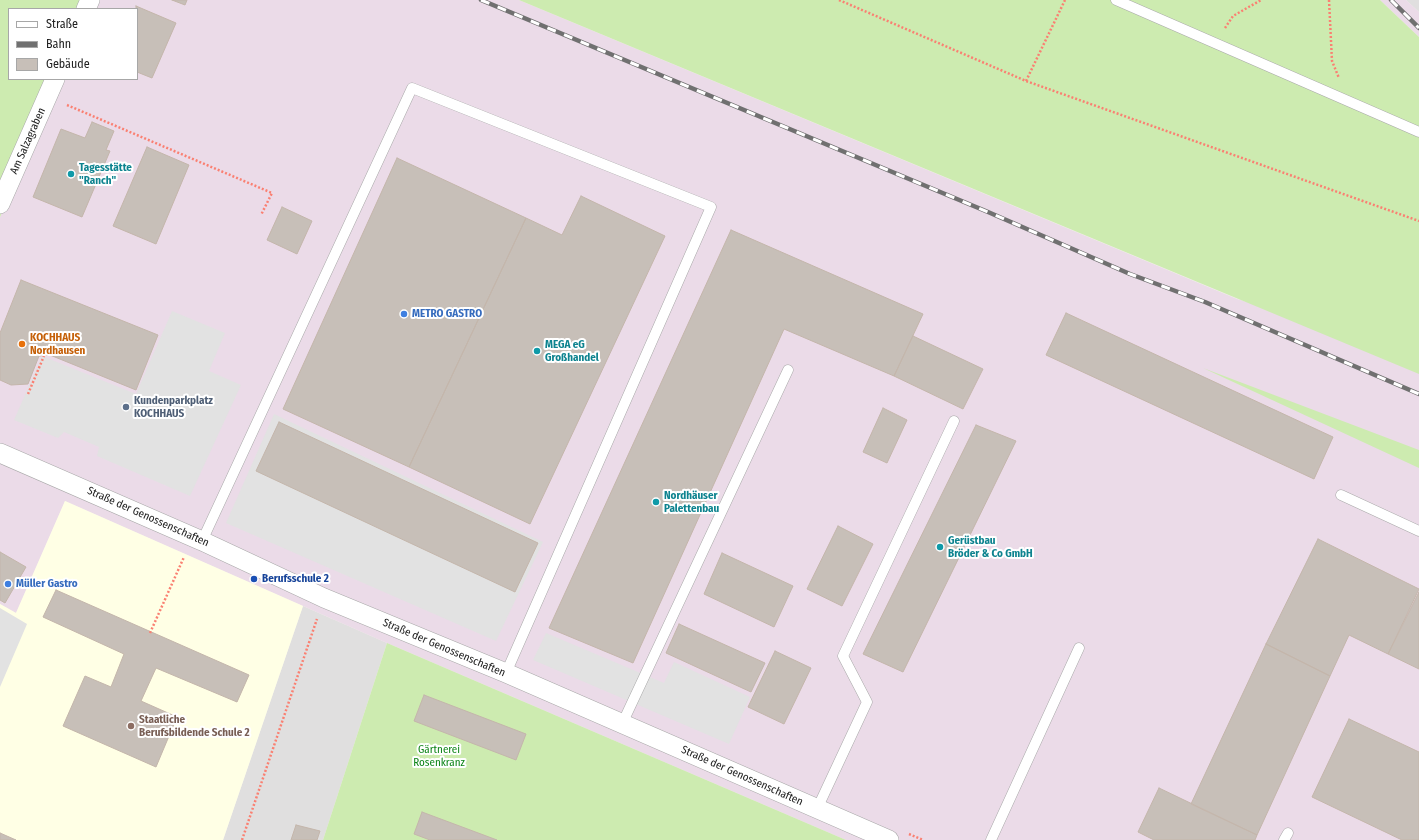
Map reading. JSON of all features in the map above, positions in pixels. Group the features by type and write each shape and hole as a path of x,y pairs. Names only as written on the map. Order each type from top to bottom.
{"street":[{"name":"Am Salzagraben","path":"0,204 56,80"},
{"name":"Straße der Genossenschaften","path":"0,453 198,539 324,598 506,673 889,840"}],"lane":[{"path":"1116,0 1419,132"},
{"path":"198,539 412,88 711,207 506,673"},
{"path":"622,724 788,370"},
{"path":"817,809 867,702 843,656 954,421"},
{"path":"1341,495 1419,531"},
{"path":"991,840 1079,648"}],"path":[{"path":"839,0 1026,81 1419,221"},
{"path":"1026,81 1065,0"},
{"path":"1215,44 1233,16 1261,0"},
{"path":"1329,0 1332,61 1350,102"},
{"path":"48,97 272,194 261,215"},
{"path":"28,394 44,356"},
{"path":"150,633 198,539"},
{"path":"242,840 324,598"}],"shaded area":[{"path":"95,0 519,0 1237,299 1406,349 1419,319 1419,840 846,840 387,643 65,501 16,613 0,604 0,217 60,80 138,80 138,8 91,8"},
{"path":"1380,0 1406,0 1419,12 1419,37"},
{"path":"1406,0 1419,0 1419,12"},
{"name":"Kundenparkplatz KOCHHAUS","path":"172,311 225,333 209,371 241,385 190,496 97,456 99,447 64,432 58,438 14,420 42,356 136,394"},
{"path":"274,414 543,542 496,641 226,523"},
{"name":"Staatliche Berufsbildende Schule 2","path":"65,501 303,606 223,840 0,840 0,604 16,613"},
{"path":"303,606 387,643 323,840 223,840"},
{"path":"0,608 27,624 0,687"},
{"path":"546,633 664,683 674,662 750,697 729,744 533,660"}],"green space":[{"path":"0,0 95,0 91,8 8,8 8,80 60,80 0,217"},
{"path":"519,0 1380,0 1419,37 1419,374"},
{"path":"1203,368 1419,450 1419,468"},
{"name":"Gärtnerei Rosenkranz","path":"387,643 846,840 323,840"}],"building":[{"path":"172,0 187,0 185,5"},
{"path":"136,6 176,23 152,78 138,72 138,8 136,8"},
{"name":"Tagesstätte \"Ranch\"","path":"92,122 114,131 106,150 110,151 82,217 33,197 61,129 85,138"},
{"path":"147,147 189,165 156,244 113,226"},
{"name":"METRO GASTRO","path":"397,158 526,218 409,467 283,409"},
{"name":"MEGA eG Großhandel","path":"581,196 665,236 530,524 409,467 526,218 562,235"},
{"path":"282,207 312,221 297,254 267,240"},
{"name":"Nordhäuser Palettenbau","path":"731,230 923,314 894,376 784,329 633,663 549,628"},
{"path":"21,280 158,335 136,390 50,355 39,356 28,384 11,385 0,380 0,333"},
{"path":"1066,313 1333,437 1314,479 1046,355"},
{"path":"913,336 983,369 963,409 894,376"},
{"path":"883,408 907,420 887,463 863,452"},
{"path":"279,422 538,543 515,592 256,471"},
{"name":"Gerüstbau Bröder & Co GmbH","path":"976,425 1016,441 903,672 863,654"},
{"path":"838,526 873,544 842,606 807,589"},
{"path":"1318,539 1419,589 1388,654 1349,635 1330,676 1266,644"},
{"name":"Müller Gastro","path":"0,552 26,567 5,603 0,600"},
{"path":"722,553 793,586 774,627 704,594"},
{"path":"56,590 249,675 237,702 156,668 141,701 177,717 156,767 63,726 85,676 111,687 124,654 43,617"},
{"path":"1419,592 1419,669 1388,654"},
{"path":"679,624 765,663 751,692 666,653"},
{"path":"1266,644 1330,676 1257,835 1191,804"},
{"path":"775,651 811,668 784,724 748,707"},
{"path":"424,695 526,734 516,760 414,721"},
{"path":"1349,719 1419,752 1419,840 1402,840 1312,797"},
{"path":"1159,788 1257,835 1255,840 1154,840 1138,832"},
{"path":"422,812 497,840 430,840 414,834"},
{"path":"296,825 320,831 317,840 291,840"},
{"path":"0,833 16,840 0,840"}],"railway":[{"path":"481,0 988,212 1130,274 1205,302 1419,394"},
{"path":"1391,0 1419,28"}],"place":[{"name":"Tagesstätte \"Ranch\"","path":"71,174"},
{"name":"METRO GASTRO","path":"404,314"},
{"name":"KOCHHAUS Nordhausen","path":"22,344"},
{"name":"MEGA eG Großhandel","path":"537,351"},
{"name":"Kundenparkplatz KOCHHAUS","path":"126,407"},
{"name":"Nordhäuser Palettenbau","path":"656,502"},
{"name":"Gerüstbau Bröder & Co GmbH","path":"940,547"},
{"name":"Berufsschule 2","path":"254,579"},
{"name":"Müller Gastro","path":"8,584"},
{"name":"Staatliche Berufsbildende Schule 2","path":"131,726"}]}
